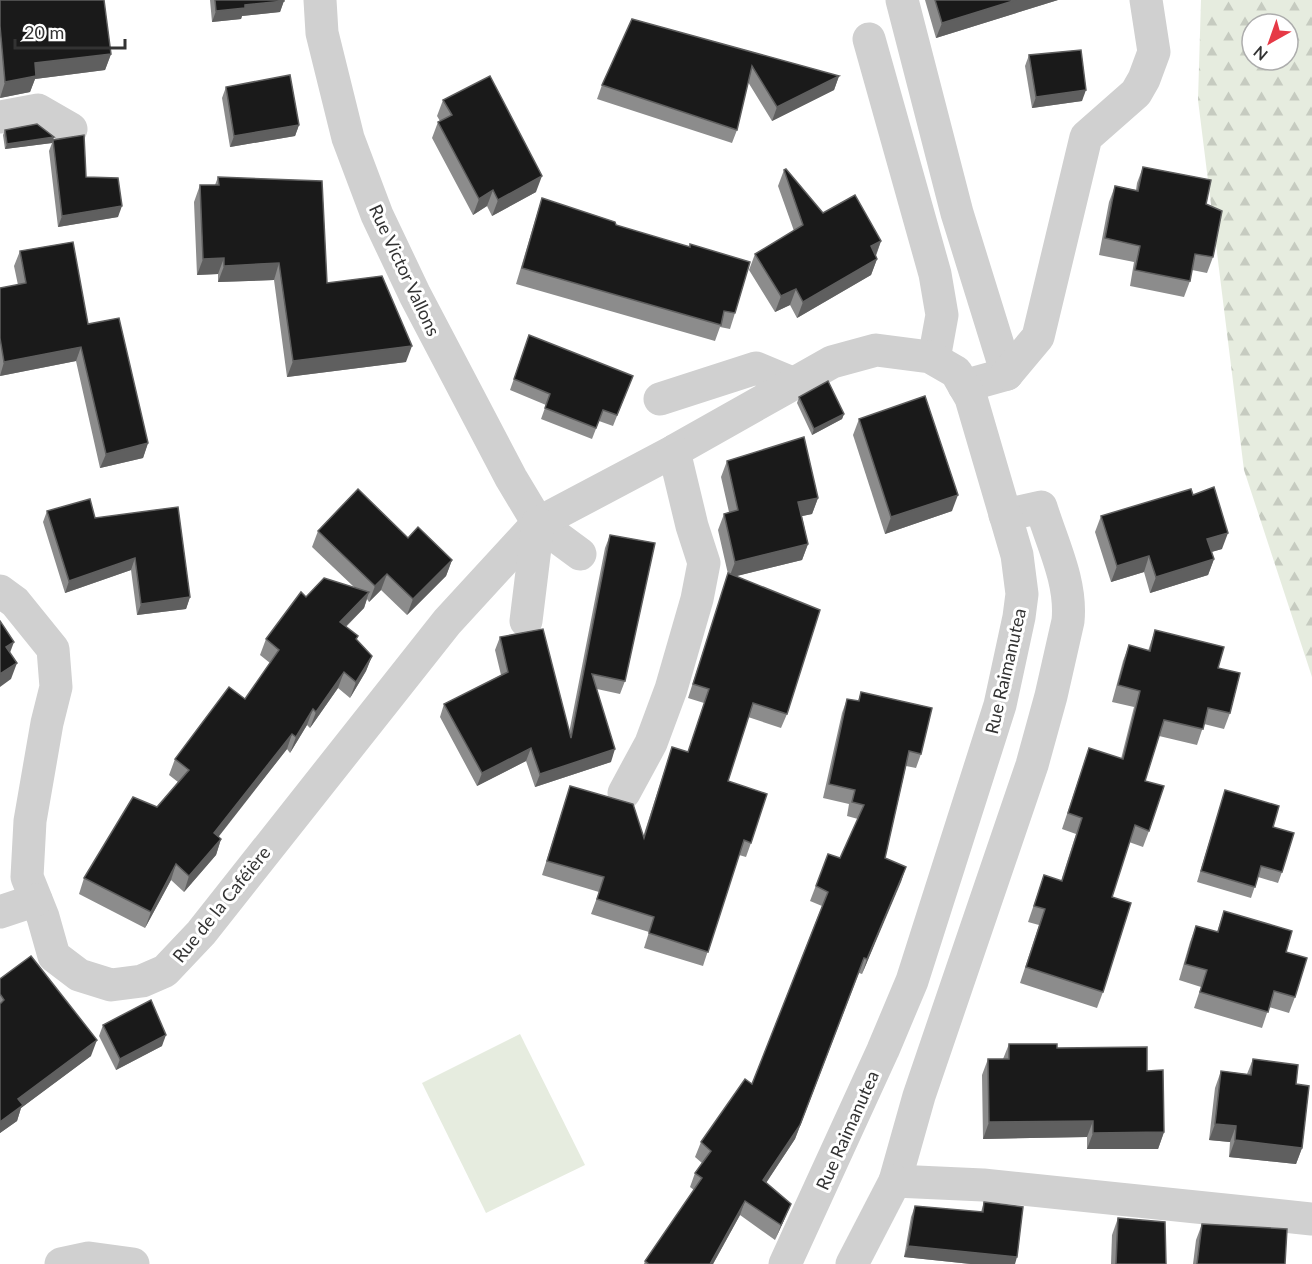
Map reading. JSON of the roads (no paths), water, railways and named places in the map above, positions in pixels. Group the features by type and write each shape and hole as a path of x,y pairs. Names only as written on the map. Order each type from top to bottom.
{"street":[{"name":"Rue Victor Vallons","path":"320,0 322,33 348,138 377,215 465,393 538,523"},
{"path":"902,0 957,213 1007,374"},
{"path":"964,386 1007,374 1038,337 1086,137 1136,93 1154,52 1146,0"},
{"path":"869,39 935,274 942,315 934,359"},
{"path":"0,117 38,110 71,129"},
{"name":"Rue Raimanutea","path":"538,523 674,451 832,362 876,350 930,357 956,372 971,398 1017,555 1022,594 1019,617 1000,705 912,981 785,1264"},
{"path":"660,399 756,368 792,383"},
{"path":"624,793 651,743 671,689 697,599 704,563 692,526 674,451"},
{"path":"852,1264 895,1180 919,1096 1032,765 1068,621 1069,609 1063,573 1041,507 1005,515"},
{"path":"526,621 538,523 580,554"},
{"name":"Rue de la Caféière","path":"0,591 15,602 53,649 56,687 47,723 30,821 27,877 54,956 79,975 111,985 142,981 165,971 201,933 447,622 538,523"},
{"path":"0,912 36,900"},
{"path":"895,1180 983,1185 1312,1219"},
{"path":"810,1264 817,1224 813,1206"},
{"path":"61,1264 88,1258 133,1264"}]}
